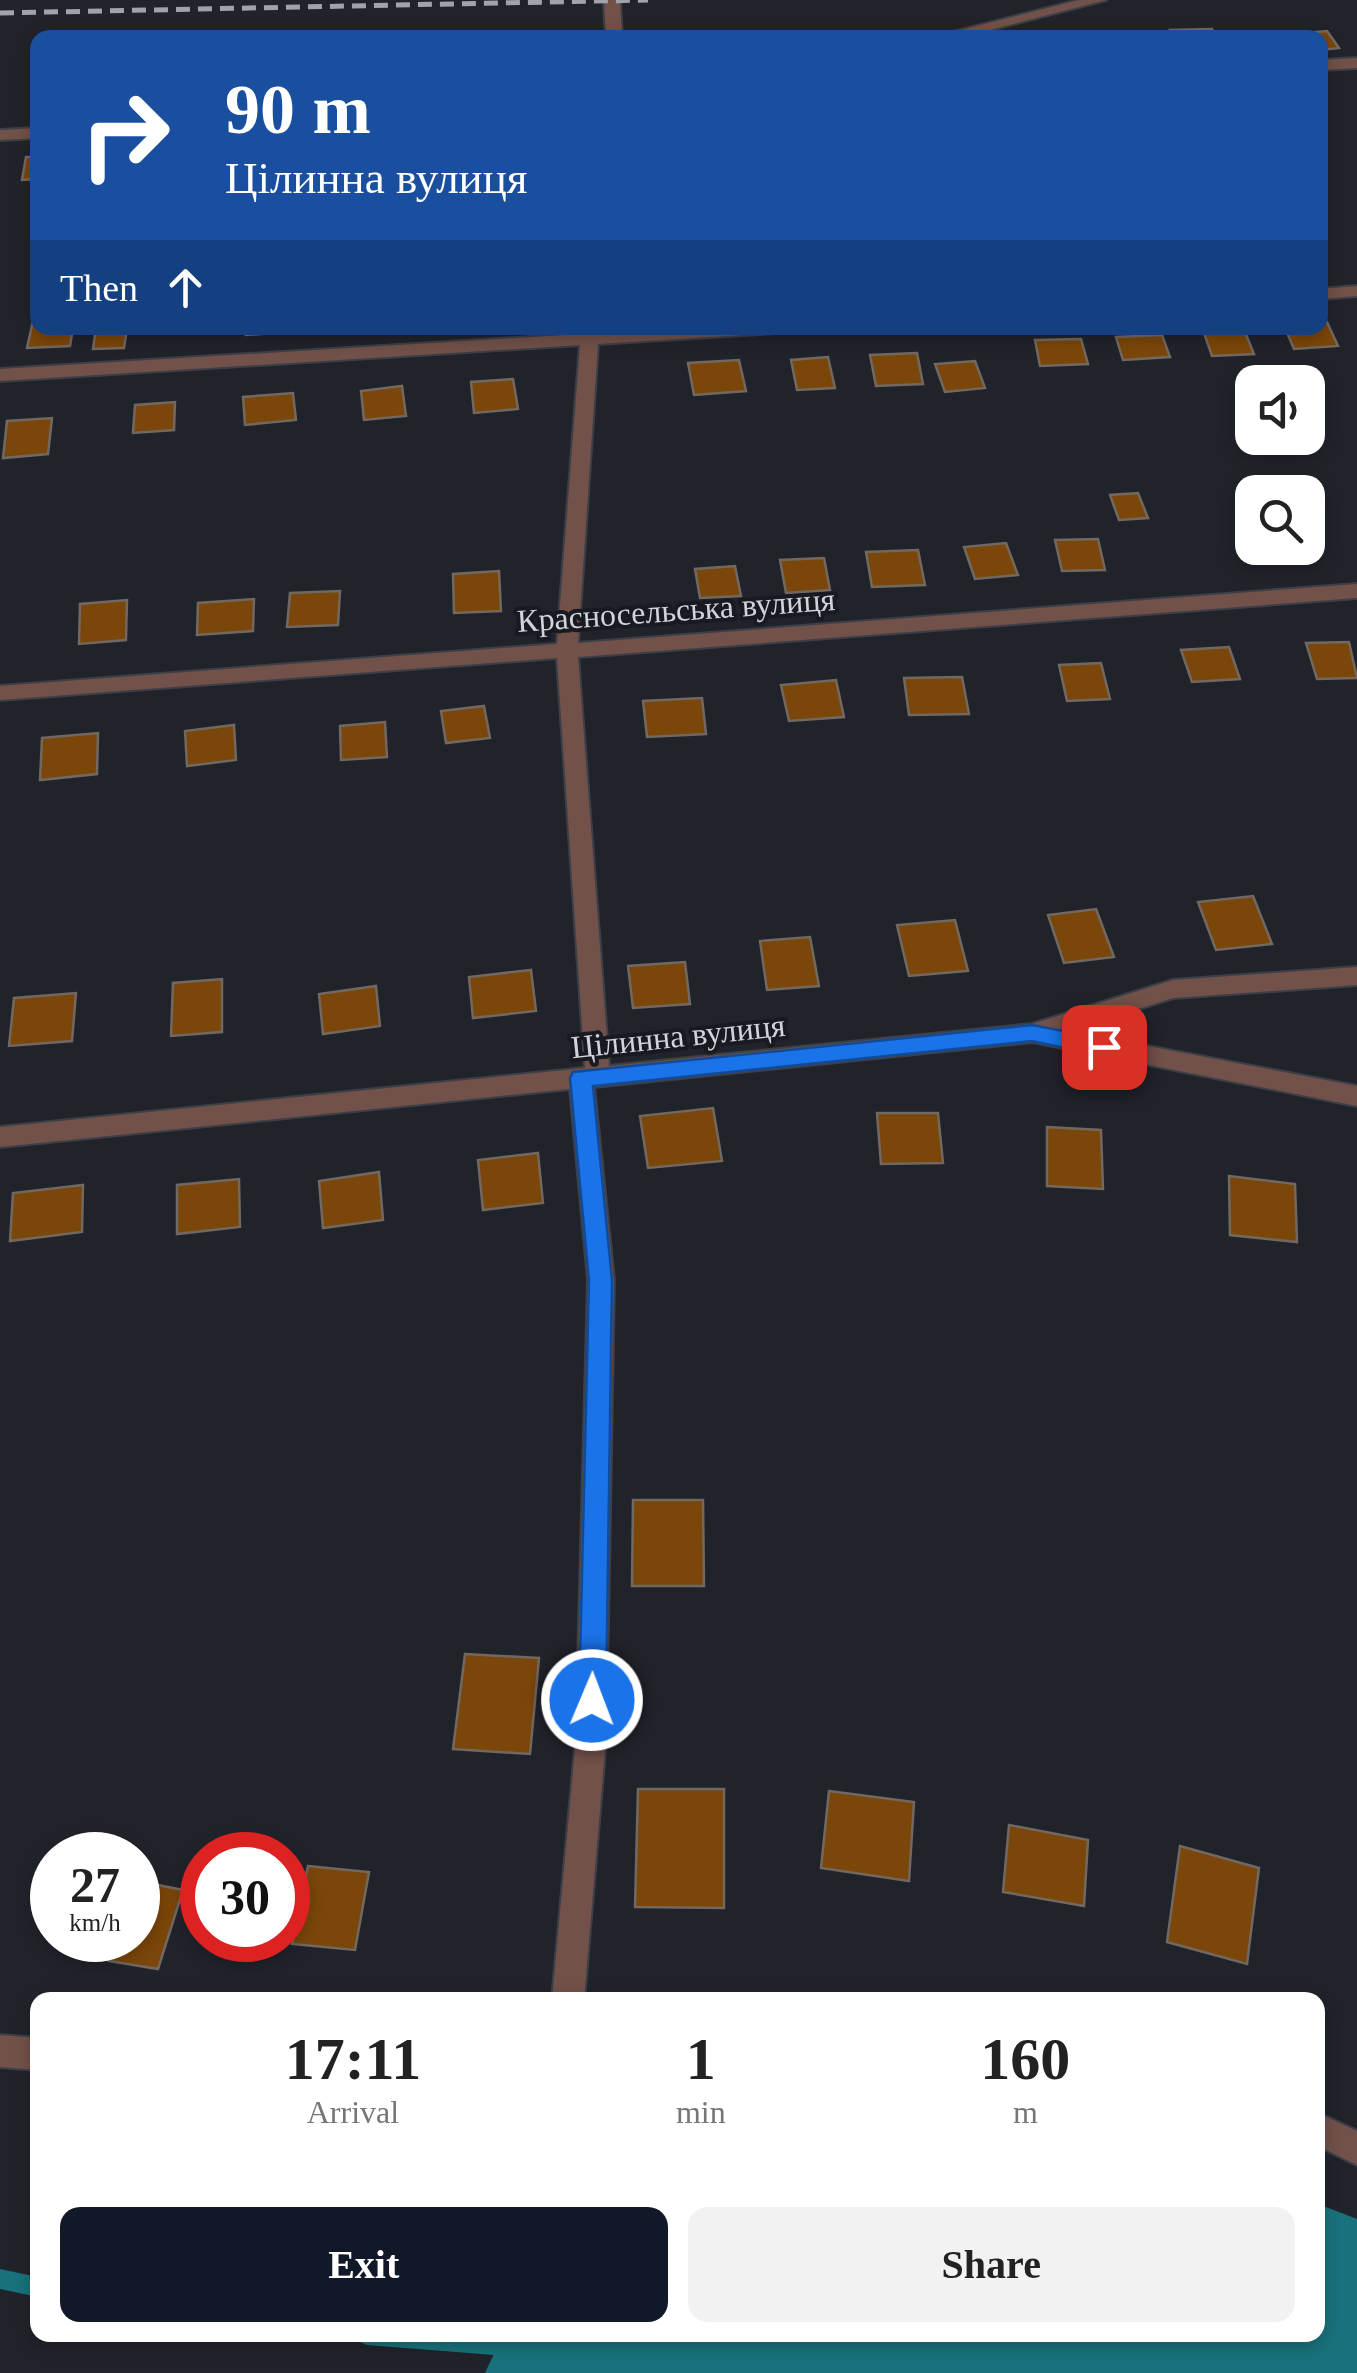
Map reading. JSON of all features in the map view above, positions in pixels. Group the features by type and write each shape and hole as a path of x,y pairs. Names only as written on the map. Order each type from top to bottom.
{"street":[{"path":"612,0 614,30"},
{"path":"971,30 1098,0"},
{"path":"1328,65 1357,63"},
{"path":"0,135 30,133"},
{"path":"1328,293 1357,291"},
{"path":"0,375 562,335"},
{"path":"569,1992 592,1738 600,1300 567,648 590,335"},
{"name":"Красносельська вулиця","path":"0,693 1357,591"},
{"name":"Цілинна вулиця","path":"0,1136 1032,1033 1173,990 1357,976"},
{"path":"1032,1033 1357,1096"},
{"path":"0,2051 30,2053"},
{"path":"1325,2132 1357,2148"}],"water":[{"path":"1325,2207 1357,2219 1357,2373 485,2373 500,2342 1325,2342"}],"building":[{"path":"1328,32 1339,48 1328,49"},
{"path":"26,157 30,157 30,180 22,180"},
{"path":"1328,324 1338,346 1294,349 1288,335 1328,335"},
{"path":"30,334 72,335 70,346 27,348"},
{"path":"95,335 126,335 124,348 93,349"},
{"path":"1162,335 1170,357 1123,360 1116,337"},
{"path":"1205,335 1246,335 1254,354 1212,356"},
{"path":"1081,339 1088,364 1040,366 1035,340"},
{"path":"917,353 923,384 876,386 870,355"},
{"path":"828,357 835,388 797,390 791,360"},
{"path":"739,360 746,391 694,395 688,363"},
{"path":"975,361 985,388 945,392 935,364"},
{"path":"513,379 518,409 474,413 471,382"},
{"path":"402,386 406,416 364,420 361,391"},
{"path":"293,393 296,420 245,425 243,397"},
{"path":"175,402 174,430 133,433 135,405"},
{"path":"52,418 48,454 3,458 7,421"},
{"path":"1138,493 1148,518 1119,520 1110,495"},
{"path":"1098,539 1105,570 1062,571 1055,540"},
{"path":"1006,543 1018,575 975,579 964,547"},
{"path":"918,550 925,585 872,587 866,552"},
{"path":"824,558 830,590 786,593 780,560"},
{"path":"735,566 741,596 700,598 695,569"},
{"path":"499,571 501,611 454,613 453,574"},
{"path":"340,591 338,625 287,627 290,593"},
{"path":"254,599 253,631 197,635 198,603"},
{"path":"127,600 126,640 79,644 80,604"},
{"path":"1349,642 1357,678 1317,679 1306,643"},
{"path":"1229,647 1240,679 1192,682 1181,650"},
{"path":"1101,663 1110,699 1067,701 1059,665"},
{"path":"962,677 969,714 909,715 904,678"},
{"path":"836,680 844,717 789,721 781,685"},
{"path":"702,698 706,734 647,737 643,701"},
{"path":"484,706 490,738 446,743 441,711"},
{"path":"385,722 387,757 341,760 340,726"},
{"path":"234,725 236,760 187,766 185,731"},
{"path":"98,733 97,774 40,780 42,738"},
{"path":"1253,896 1272,944 1216,950 1198,902"},
{"path":"1096,909 1114,957 1064,963 1048,915"},
{"path":"955,920 968,971 909,976 897,925"},
{"path":"810,937 819,986 767,990 760,941"},
{"path":"685,962 690,1004 633,1008 628,966"},
{"path":"531,970 536,1011 473,1018 469,977"},
{"path":"222,979 222,1032 171,1036 173,983"},
{"path":"376,986 380,1026 323,1034 319,994"},
{"path":"76,993 72,1041 9,1046 14,998"},
{"path":"713,1108 722,1161 648,1168 640,1116"},
{"path":"877,1113 938,1113 943,1163 881,1164"},
{"path":"1047,1127 1101,1130 1103,1189 1047,1186"},
{"path":"538,1153 543,1203 483,1210 478,1160"},
{"path":"379,1172 383,1220 323,1228 319,1181"},
{"path":"1229,1176 1295,1184 1297,1242 1230,1235"},
{"path":"239,1179 240,1227 177,1234 177,1185"},
{"path":"83,1185 82,1232 10,1241 13,1193"},
{"path":"633,1500 703,1500 704,1586 632,1586"},
{"path":"465,1654 539,1658 530,1754 453,1749"},
{"path":"638,1789 724,1789 724,1908 635,1907"},
{"path":"829,1791 914,1802 909,1881 821,1868"},
{"path":"1009,1825 1088,1840 1084,1906 1003,1892"},
{"path":"1180,1846 1259,1868 1247,1964 1167,1942"},
{"path":"310,1866 369,1872 355,1950 310,1946"},
{"path":"160,1885 180,1889 180,1899 158,1969 115,1962 160,1962"}],"waterway":[{"path":"0,2279 30,2285"},
{"path":"455,2342 518,2347"}],"railway":[{"path":"0,13 648,0"}],"route":[{"path":"592,1700 601,1280 581,1078 1032,1033 1104,1047"}]}
